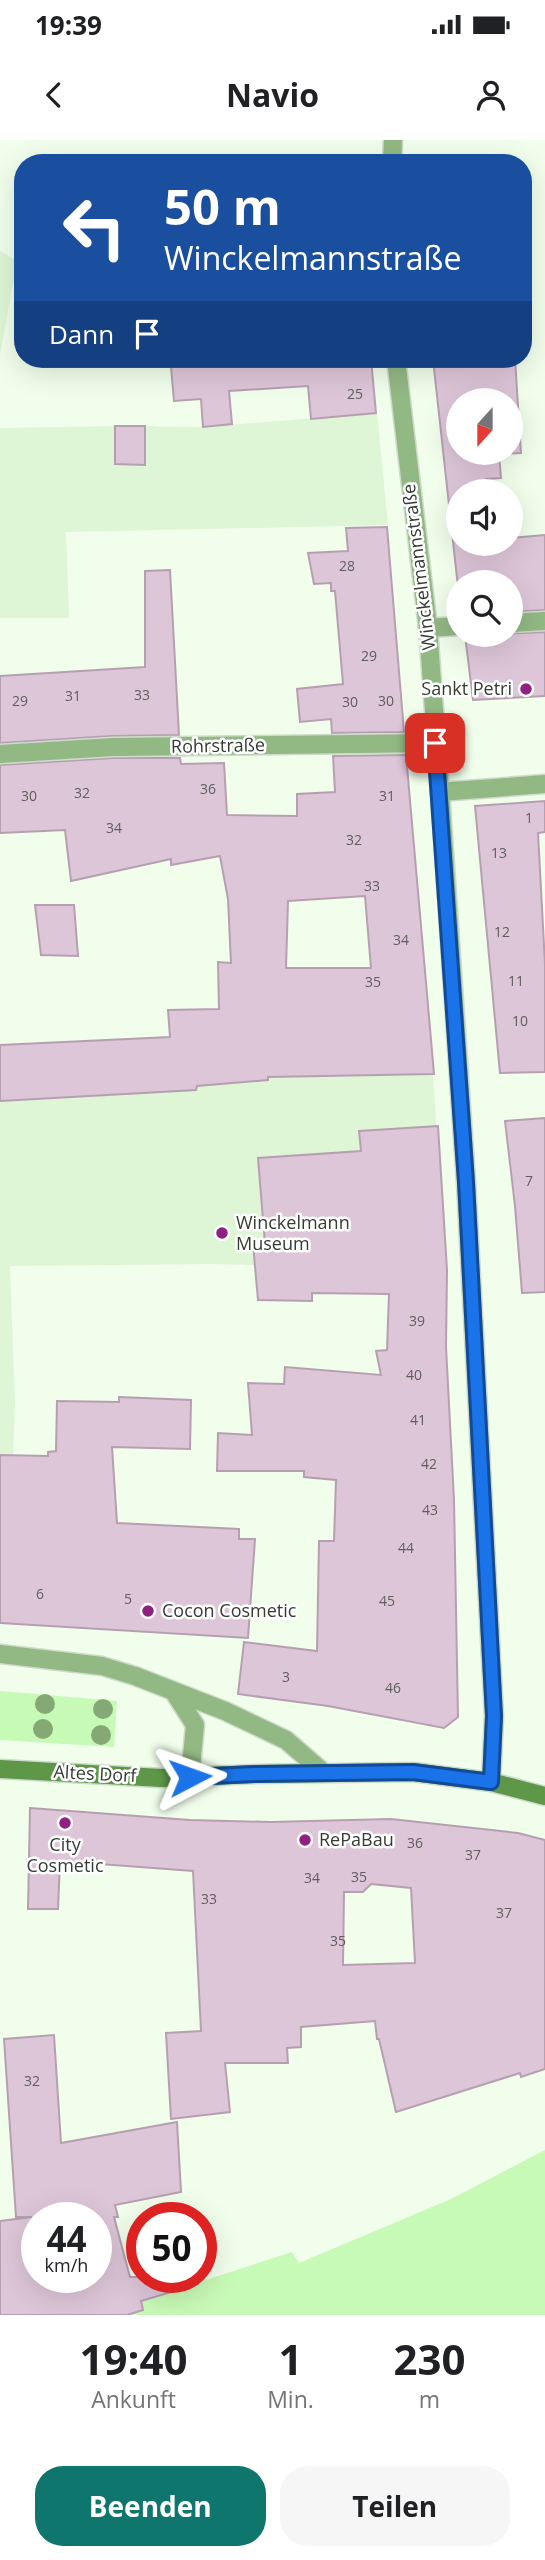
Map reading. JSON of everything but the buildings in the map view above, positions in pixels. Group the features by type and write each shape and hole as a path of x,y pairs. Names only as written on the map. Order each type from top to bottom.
{"main road":[{"name":"Altes Dorf","path":"0,1769 161,1778 413,1772 491,1782 545,1796"}],"street":[{"name":"Winckelmannstraße","path":"397,368 428,628 466,1182 494,1716 491,1782"},
{"path":"523,622 545,621"},
{"path":"428,628 446,627"},
{"name":"Rohrstraße","path":"0,754 113,747 435,743"},
{"path":"440,792 545,784"},
{"path":"0,1654 102,1666 135,1676 225,1711 286,1740 324,1773"},
{"path":"174,1692 195,1725 190,1777"}],"shaded area":[{"path":"0,251 14,259 14,278 0,355"},
{"path":"377,413 388,525 66,532 69,618 0,618 0,428 203,427"},
{"name":"Winckelmann Museum","path":"429,1023 447,1270 212,1264 10,1266 15,1404 13,1455 0,1455 0,1045"}],"green space":[{"path":"0,1691 117,1701 114,1747 0,1740"},
{"path":"545,2150 545,2315 127,2315 143,2310 141,2301 166,2293 217,2293 217,2276 292,2252 299,2263 451,2199"}],"place":[{"name":"Sankt Petri","path":"526,689"},
{"name":"Winckelmann Museum","path":"222,1233"},
{"name":"Cocon Cosmetic","path":"148,1611"},
{"name":"City Cosmetic","path":"65,1823"},
{"name":"RePaBau","path":"305,1840"}],"route":[{"path":"190,1777 413,1772 491,1782 494,1716 466,1182 435,743"}]}
